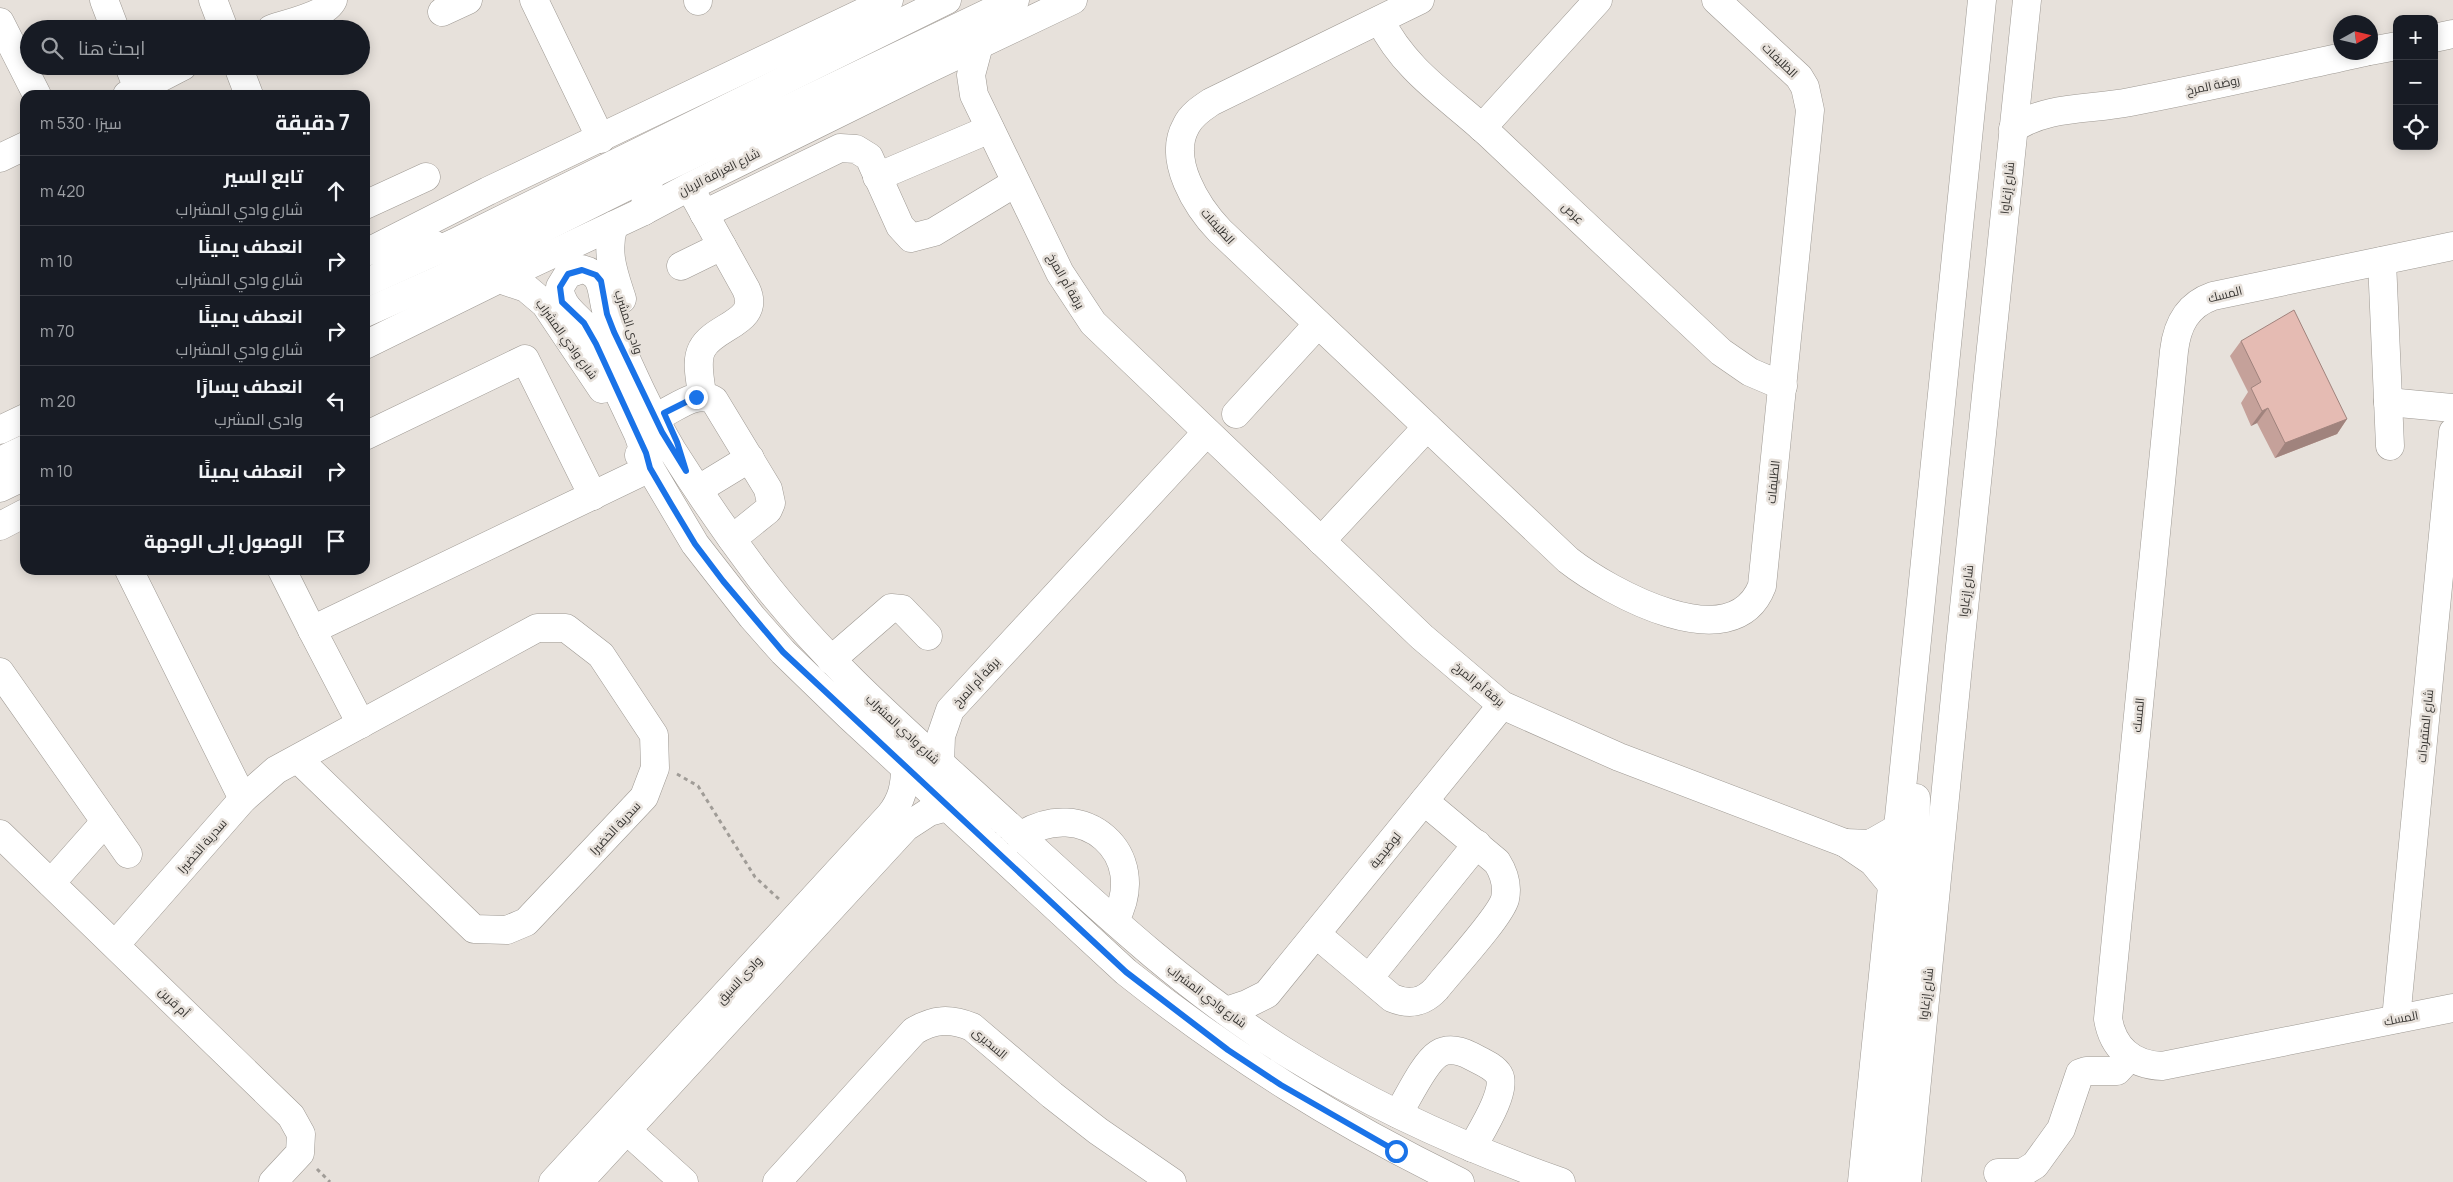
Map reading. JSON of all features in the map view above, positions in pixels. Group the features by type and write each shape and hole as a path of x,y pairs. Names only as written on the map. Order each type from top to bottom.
{"street":[{"path":"104,0 112,20"},
{"path":"214,0 221,20"},
{"path":"297,20 321,12 330,6 332,0"},
{"path":"442,12 468,0"},
{"path":"534,0 601,139"},
{"path":"370,250 488,191 601,139 889,0"},
{"path":"370,281 454,243 916,9 946,0"},
{"name":"شارع الغرافة الريان","path":"370,311 439,280 650,175 1015,0"},
{"name":"شارع الغرافة الريان","path":"370,343 499,279 644,212 689,187 1073,0"},
{"name":"الظليفات","path":"1420,0 1211,102 1197,111 1186,126 1180,142 1186,179 1195,200 1207,218 1568,560 1584,573 1605,585 1670,614 1695,619 1724,620 1750,608 1762,586 1810,121 1805,87 1791,68 1716,0"},
{"path":"1482,128 1598,0"},
{"path":"1862,1182 1982,0"},
{"name":"شارع إزغاوا","path":"1907,1182 2027,0"},
{"name":"عرص","path":"1380,20 1390,40 1404,59 1482,128 1721,352 1750,372 1783,386"},
{"path":"0,22 20,61"},
{"path":"2438,37 2453,34"},
{"name":"برقة أم المرخ","path":"979,45 971,75 974,95 1060,273 1093,323 1422,637 1502,706 1620,757 1845,843 1873,862 1892,885"},
{"path":"2378,50 2393,47"},
{"name":"روضة المرخ","path":"2013,130 2040,115 2126,103 2333,59"},
{"name":"برقة أم المرخ","path":"924,71 952,77 974,95"},
{"path":"27,75 34,90"},
{"path":"131,83 155,75"},
{"path":"241,75 247,90"},
{"path":"2019,80 2037,100 2060,111"},
{"path":"877,177 990,129"},
{"path":"0,158 20,148"},
{"path":"704,214 840,148 863,152 869,157 900,226 911,238 934,232 1015,183"},
{"path":"644,212 650,175"},
{"path":"370,203 426,177"},
{"path":"689,187 748,295 749,308 742,319 706,342 701,351 699,361 702,396"},
{"name":"وادى المشرب","path":"614,225 610,237 611,264 639,354 693,480"},
{"path":"370,251 454,243"},
{"path":"681,266 722,246"},
{"name":"المسك","path":"2453,246 2213,296 2195,305 2188,312 2178,330 2108,1019 2112,1036 2121,1050 2140,1063 2162,1066 2453,1008"},
{"path":"2382,261 2390,446"},
{"name":"شارع وادي المشراب","path":"650,468 638,434 590,332 562,302 560,287 568,274 575,270 590,271 601,281 607,314 614,332 662,432 732,539 795,621 831,660 895,722 1165,965 1264,1038 1292,1056 1398,1114 1472,1148 1561,1182"},
{"path":"439,280 499,279"},
{"name":"شارع وادي المشراب","path":"499,279 526,288 546,304 607,396 637,453 650,468 695,544 752,617 783,652 905,768 1126,972 1228,1050 1338,1119 1460,1182"},
{"path":"1236,414 1318,324"},
{"path":"370,434 525,359 593,496"},
{"path":"664,413 702,396 708,397 718,404 768,489 771,503 764,516 732,539"},
{"path":"2388,402 2453,408"},
{"path":"0,430 20,420"},
{"path":"1321,541 1427,427"},
{"name":"برقة أم المرخ","path":"940,763 941,736 950,710 1206,432"},
{"name":"شارع المتفردات","path":"2396,1019 2453,432"},
{"path":"0,461 20,451"},
{"path":"693,480 750,458"},
{"path":"312,630 650,468"},
{"path":"0,488 20,478"},
{"path":"0,526 20,516"},
{"path":"131,575 243,799"},
{"path":"284,575 361,724"},
{"path":"831,660 891,608 902,610 928,636"},
{"name":"سدرية الخضيرا","path":"116,944 243,799 276,770 537,628 566,628 601,655 654,735 655,768 644,797 526,922 507,930 474,929 298,759"},
{"path":"0,672 128,854"},
{"name":"لوضيحية","path":"1226,1011 1247,1004 1267,994 1502,706"},
{"name":"برقة أم المرخ","path":"895,722 924,721 950,710"},
{"path":"1884,1182 1915,866 1916,796 1908,727"},
{"name":"وادى السيق","path":"579,1182 620,1124 797,916 896,807 904,789 905,768"},
{"path":"1316,934 1399,1001 1416,1002 1436,989 1500,909 1506,890 1502,870 1497,862 1424,801"},
{"name":"وادى السيق","path":"552,1182 620,1124 906,827 929,812 947,807"},
{"path":"51,883 105,822"},
{"path":"1020,836 1032,828 1054,822 1078,823 1099,833 1115,850 1124,872 1122,907 1115,920"},
{"name":"برقة أم المرخ","path":"1845,843 1870,844 1898,828"},
{"name":"أم قرين","path":"0,834 116,944 291,1116 301,1134 300,1153 274,1182"},
{"path":"1369,978 1477,844"},
{"path":"1264,1038 1267,994"},
{"name":"السديرى","path":"786,1179 914,1031 927,1023 942,1020 958,1021 972,1027 1060,1101 1172,1182"},
{"path":"1398,1114 1434,1058 1445,1051 1452,1050 1465,1053 1495,1070 1502,1082 1500,1094 1472,1148"},
{"path":"1998,1172 2022,1173 2035,1165 2061,1129 2080,1073 2086,1071 2117,1072 2130,1057"},
{"path":"620,1124 684,1182"}],"path":[{"path":"655,768 677,774 698,786 755,877 797,916"}],"building":[{"path":"2294,310 2347,419 2285,443 2268,408 2262,411 2251,388 2261,382 2241,341"}],"route":[{"path":"696,397 664,413 677,442 686,471 662,432 614,332 604,305 601,281 590,271 575,270 568,274 560,287 562,302 576,314 590,332 638,434 650,468 695,544 752,617 783,652 849,716 1126,972 1164,1003 1228,1050 1281,1085 1396,1151"}]}
